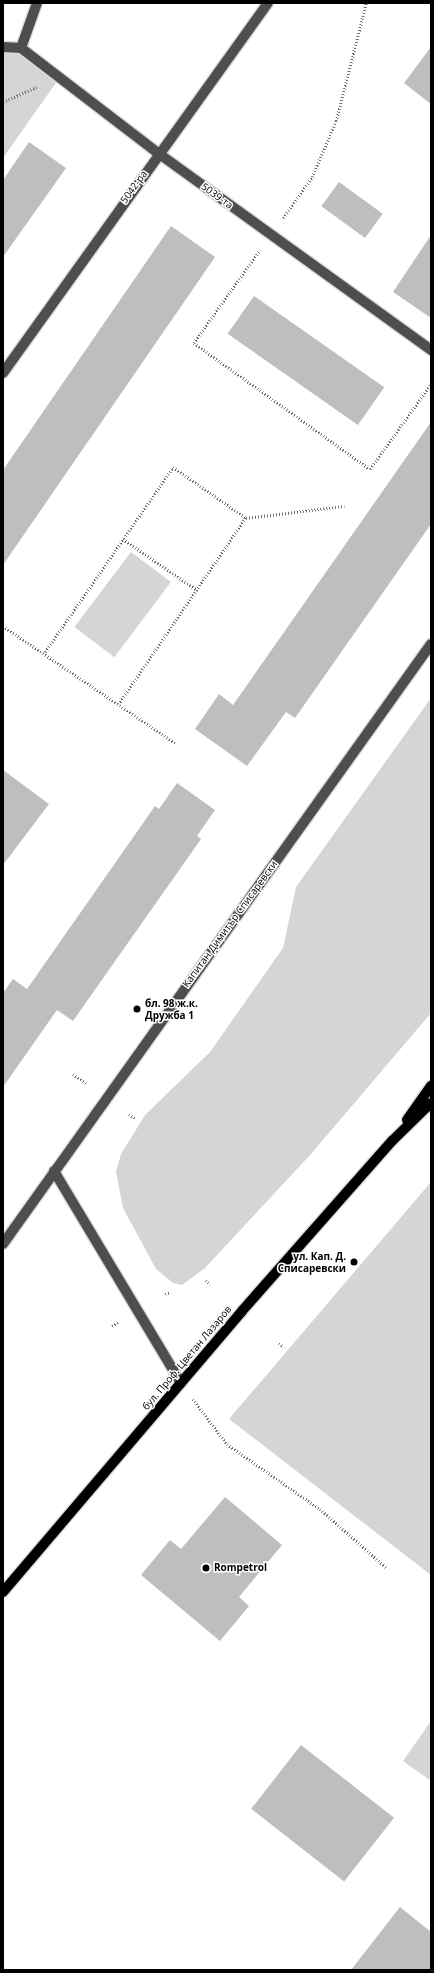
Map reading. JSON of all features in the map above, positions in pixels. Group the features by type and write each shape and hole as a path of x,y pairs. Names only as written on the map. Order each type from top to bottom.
{"main road":[{"name":"бул. Проф. Цветан Лазаров","path":"392,1141 431,1086"},
{"name":"бул. Проф. Цветан Лазаров","path":"3,1592 181,1383 392,1141 431,1103"}],"street":[{"path":"3,47 21,48 37,3"},
{"name":"5042-ра","path":"3,373 158,153 268,3"},
{"name":"5039-та","path":"21,48 158,153 431,350"},
{"name":"Капитан Димитър Списаревски","path":"3,1244 431,644"},
{"path":"54,1171 181,1383"}],"path":[{"path":"366,3 336,121 312,177 194,343 370,470 431,384"},
{"path":"3,102 60,77"},
{"path":"45,652 173,467 246,518 344,506"},
{"path":"119,704 246,518"},
{"path":"123,539 197,590"},
{"path":"3,626 45,652 175,742"},
{"path":"73,1074 86,1083"},
{"path":"129,1114 135,1118"},
{"path":"206,1280 210,1284"},
{"path":"165,1294 170,1292"},
{"path":"112,1326 118,1322"},
{"path":"279,1343 284,1347"},
{"path":"181,1383 227,1444 320,1509 387,1568"}],"shaded area":[{"path":"3,47 21,48 60,77 3,158"},
{"path":"131,552 171,582 114,657 74,627"},
{"path":"431,698 431,1013 311,1154 205,1268 182,1285 173,1283 156,1269 123,1208 116,1172 121,1154 145,1115 210,1052 283,948 296,887"},
{"path":"431,1182 431,1575 229,1419"},
{"path":"431,1721 431,1781 403,1761"}],"building":[{"path":"431,47 431,104 404,83"},
{"path":"29,142 66,168 3,257 3,180"},
{"path":"339,182 383,214 365,238 321,206"},
{"path":"171,226 215,257 3,565 3,470"},
{"path":"431,235 431,318 393,292"},
{"path":"254,296 384,387 358,425 228,334"},
{"path":"431,422 431,524 295,718 286,712 247,766 195,729 219,694 233,705"},
{"path":"3,770 49,804 3,865"},
{"path":"177,783 215,810 197,836 201,839 73,1021 57,1010 3,1087 3,993 13,979 27,989 155,806 159,809"},
{"path":"225,1497 282,1545 239,1597 249,1606 220,1641 141,1575 170,1540 181,1549"},
{"path":"301,1745 394,1818 344,1881 251,1809"},
{"path":"400,1907 431,1932 431,1970 351,1970"}],"place":[{"name":"бл. 98 ж.к. Дружба 1","path":"137,1009"},
{"name":"ул. Кап. Д. Списаревски","path":"354,1262"},
{"name":"Rompetrol","path":"206,1568"}]}
